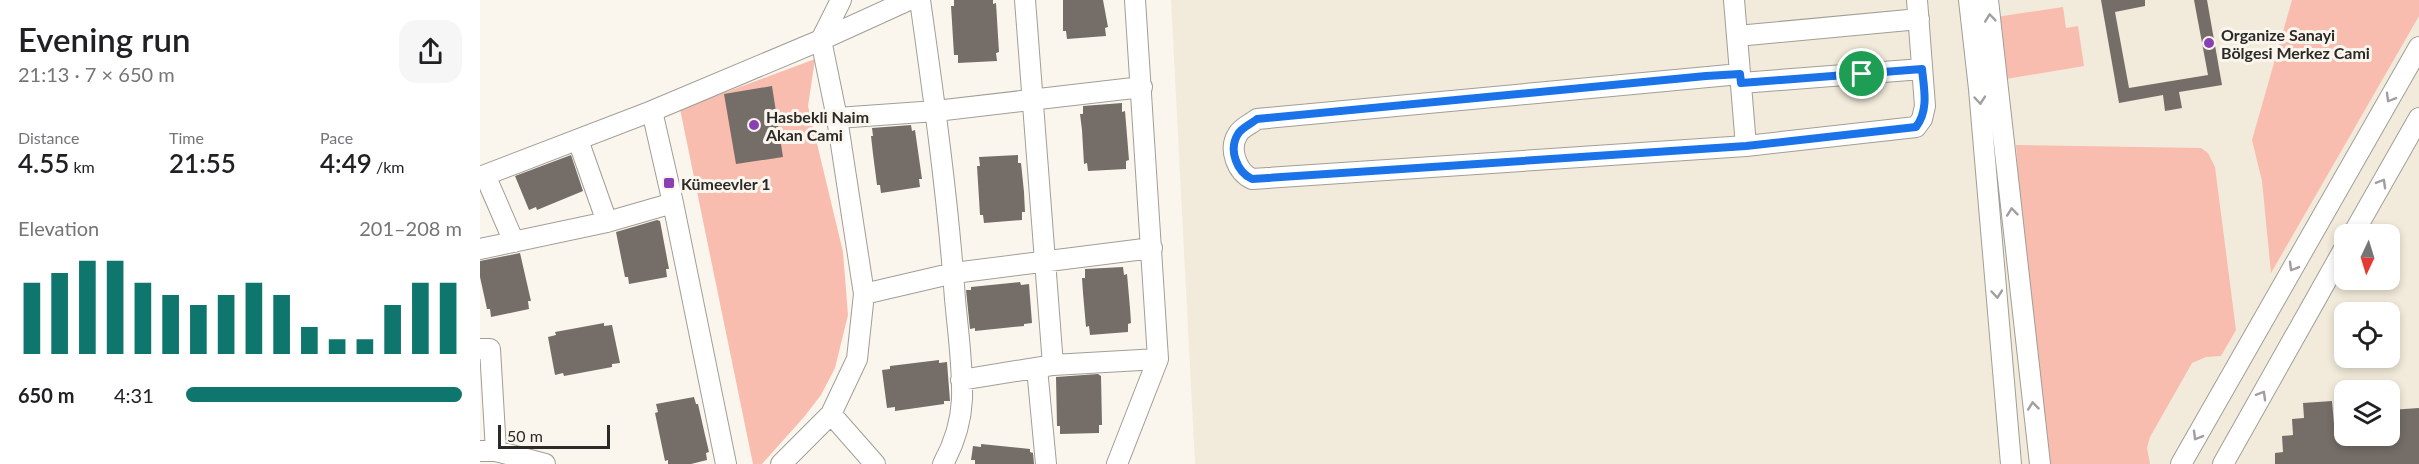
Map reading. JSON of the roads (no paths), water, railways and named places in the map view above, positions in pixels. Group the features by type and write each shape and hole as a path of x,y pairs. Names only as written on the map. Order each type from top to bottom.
{"street":[{"path":"781,464 831,414 857,359 864,294 837,118 821,40 842,0"},
{"path":"514,242 482,176 652,111 821,40 909,0"},
{"path":"920,0 936,111 954,273 962,380 955,436 943,464"},
{"path":"1025,0 1046,260 1046,464"},
{"path":"1117,464 1158,359 1135,0"},
{"path":"1734,0 1746,146"},
{"path":"1969,0 1979,89 2011,464"},
{"path":"1988,0 2040,464"},
{"path":"1737,36 1918,9 1925,106 1922,119 1916,127 1746,146 1252,179 1245,176 1238,167 1234,143 1238,132 1257,119 1740,79 1922,69"},
{"path":"2181,464 2419,47"},
{"path":"837,118 936,111 1142,87"},
{"path":"652,111 726,464"},
{"path":"2359,224 2419,118"},
{"path":"578,141 607,222"},
{"path":"480,249 607,222 673,203"},
{"path":"864,294 954,273 1152,248"},
{"path":"2223,464 2334,267"},
{"path":"480,349 490,349 488,451 545,464"},
{"path":"962,380 1045,367 1158,359"},
{"path":"831,414 875,464"}],"place":[{"name":"Organize Sanayi Bölgesi Merkez Cami","path":"2209,43"},
{"name":"Hasbekli Naim Akan Cami","path":"754,125"},
{"name":"Kümeevler 1","path":"669,183"}]}
